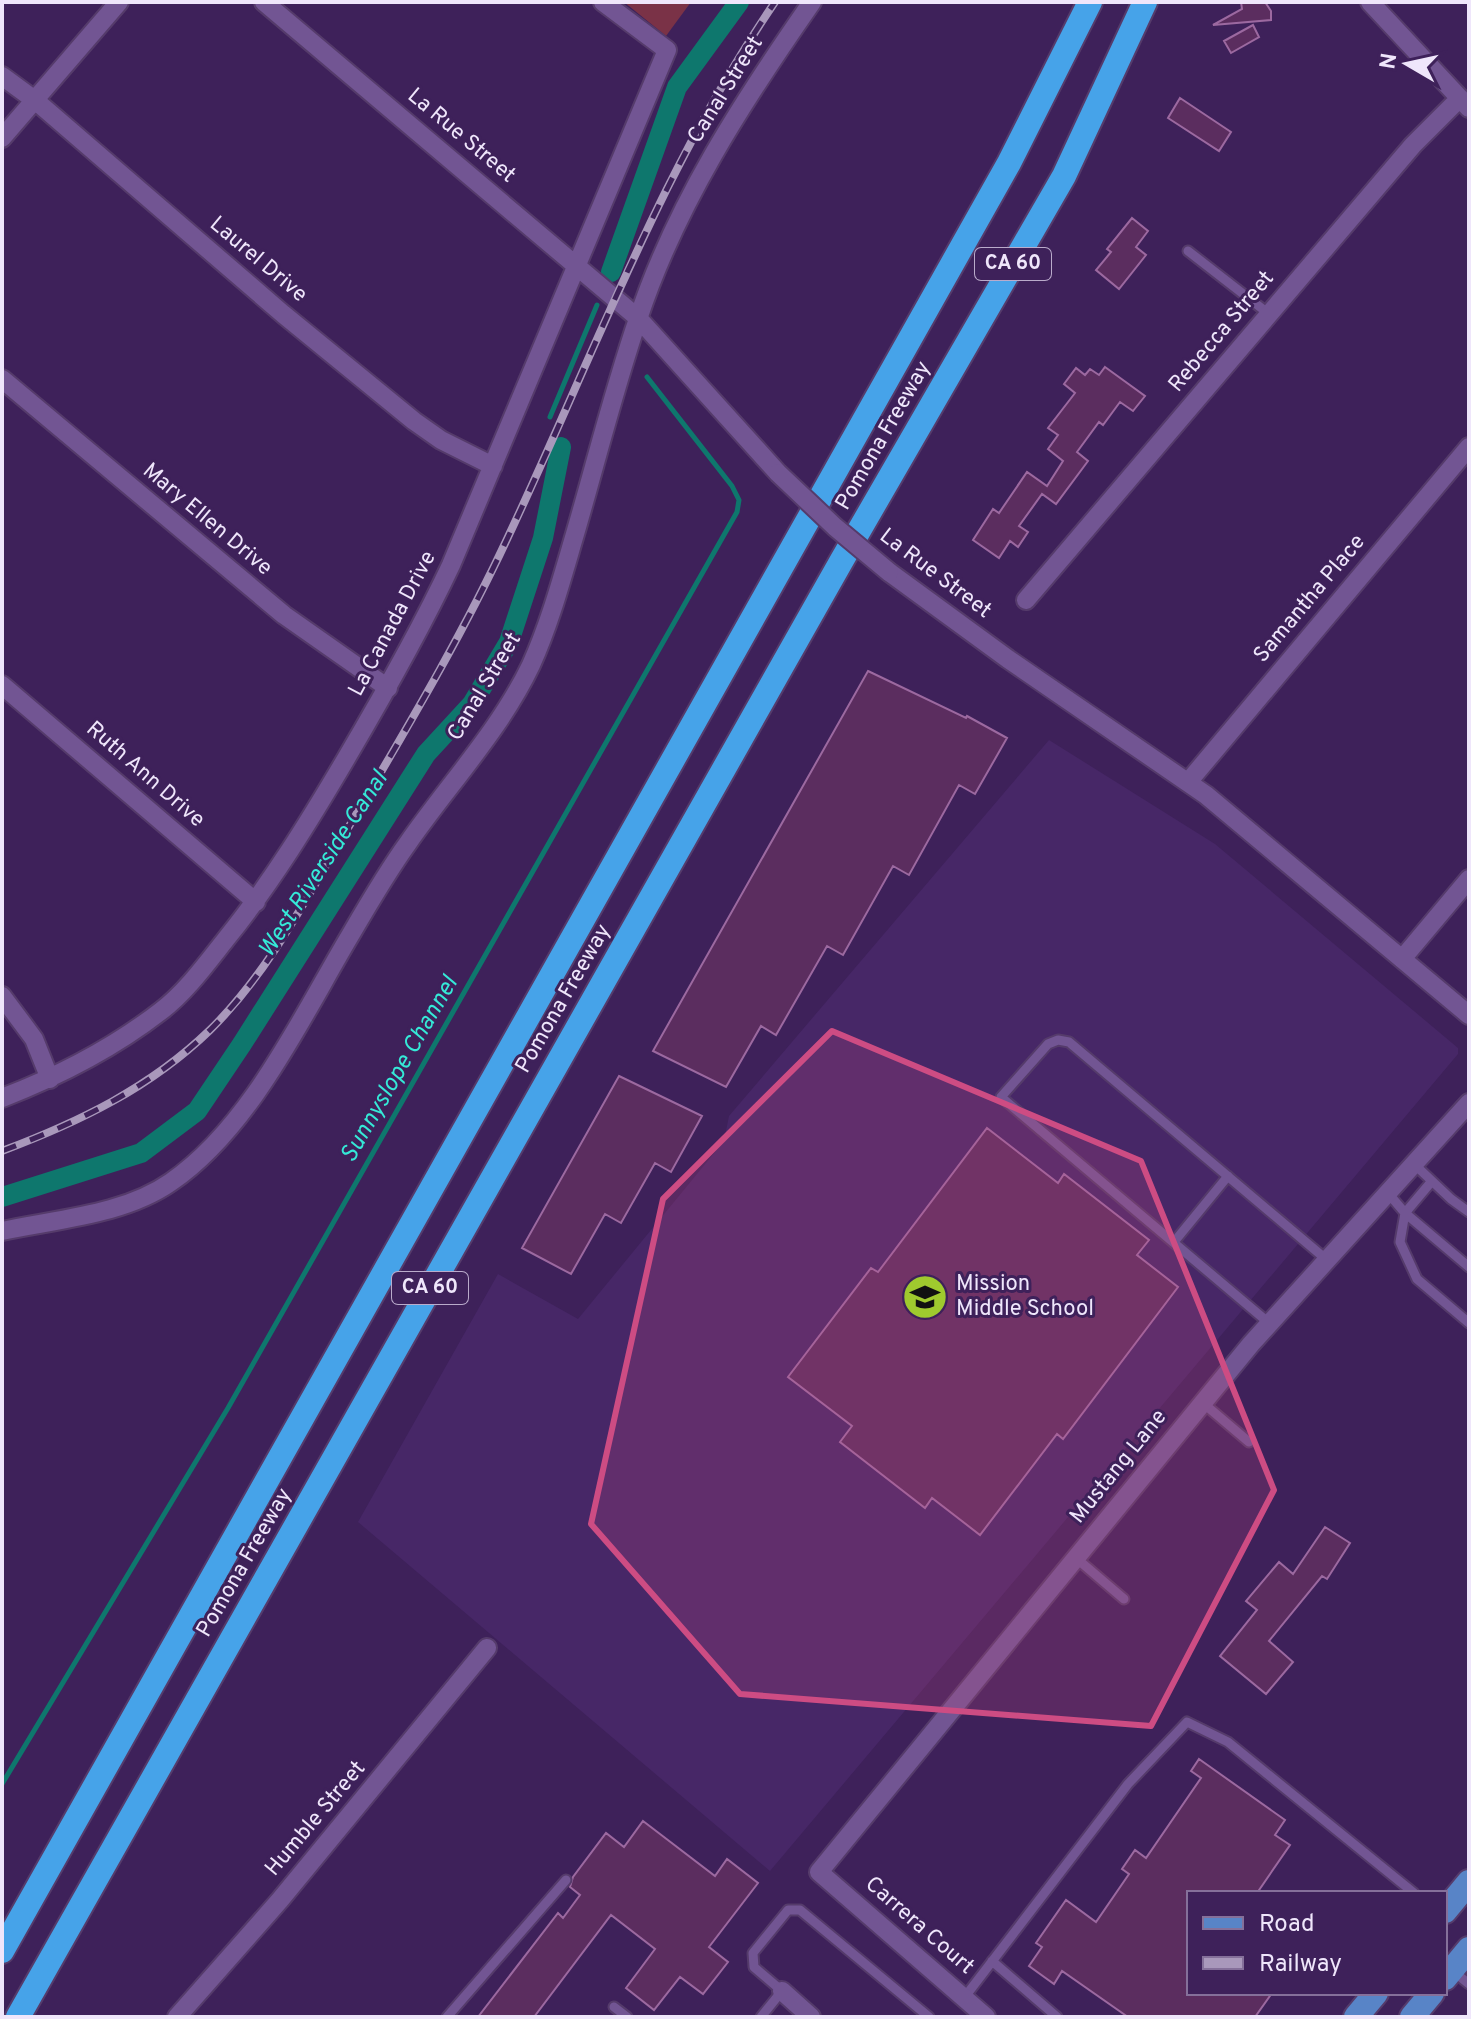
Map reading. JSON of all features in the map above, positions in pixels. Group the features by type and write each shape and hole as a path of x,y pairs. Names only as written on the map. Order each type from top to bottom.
{"highway":[{"name":"Pomona Freeway","path":"2,1951 1001,177 1090,2"},
{"name":"Pomona Freeway","path":"18,2017 842,560 1064,176 1145,2"}],"main road":[{"path":"1447,1909 1469,1882"},
{"path":"1455,1977 1469,1949"},
{"path":"1356,2017 1374,1995"},
{"path":"1412,2017 1430,1995"}],"street":[{"path":"2,138 119,2"},
{"name":"La Rue Street","path":"264,2 638,318 778,473 835,527 889,572 1008,659 1189,781 1469,1015"},
{"name":"La Canada Drive","path":"2,1098 50,1079 104,1051 164,1009 209,961 256,902 322,800 388,688 451,565 667,50 603,2"},
{"name":"Canal Street","path":"2,1231 96,1212 144,1197 168,1185 225,1134 258,1092 406,845 496,725 530,668 564,571 638,318 663,255 720,143 812,2"},
{"path":"1370,2 1464,103"},
{"name":"Laurel Drive","path":"2,76 36,101 283,314 414,421 441,440 493,466"},
{"name":"Rebecca Street","path":"1026,600 1413,145 1464,103"},
{"name":"Mary Ellen Drive","path":"2,379 284,615 388,688"},
{"name":"Samantha Place","path":"1189,781 1469,447"},
{"name":"Ruth Ann Drive","path":"2,685 256,902"},
{"path":"1402,959 1469,879"},
{"path":"2,996 34,1039 50,1079"},
{"name":"Mustang Lane","path":"819,1872 1269,1323 1469,1103"},
{"name":"Humble Street","path":"177,2017 280,1900 487,1648"},
{"name":"Carrera Court","path":"819,1872 986,2017"},
{"path":"782,1991 811,2017"}],"lane":[{"path":"1188,251 1269,314"},
{"path":"1269,1323 1001,1097 1048,1044 1058,1040 1069,1042 1327,1260"},
{"path":"1414,1164 1469,1212"},
{"path":"1174,1242 1228,1176"},
{"path":"1432,1181 1405,1213 1400,1242 1417,1279 1469,1323"},
{"path":"1388,1193 1405,1213 1469,1267"},
{"path":"1202,1403 1249,1442"},
{"path":"1076,1558 1124,1599"},
{"path":"964,1998 1128,1784 1187,1722 1228,1742 1412,1891"},
{"path":"447,2017 566,1880"},
{"path":"761,2017 782,1991 754,1967 753,1953 788,1910 793,1908 800,1910 929,2017"},
{"path":"992,1961 1057,2017"},
{"path":"614,2007 627,2017"}],"highlighted area":[{"path":"832,1031 1141,1161 1274,1490 1151,1726 740,1694 591,1524 663,1199"}],"shaded area":[{"path":"624,2 691,2 666,36"},
{"name":"Mission Middle School","path":"1049,740 1215,844 1458,1048 1458,1054 770,1871 358,1522 498,1274 578,1319 724,1141 729,1116"}],"building":[{"path":"1241,2 1265,2 1271,11 1271,20 1213,25 1242,9"},
{"path":"1253,25 1259,37 1231,53 1224,41"},
{"path":"1180,98 1231,132 1219,151 1168,118"},
{"path":"1132,218 1148,231 1136,247 1146,255 1119,289 1096,270 1111,252 1107,249"},
{"path":"1105,367 1145,396 1133,411 1120,402 1103,425 1099,422 1077,452 1088,461 1056,504 1042,494 1019,526 1028,532 1018,547 1010,541 999,558 973,540 993,509 999,513 1027,472 1047,486 1063,461 1048,449 1058,435 1048,428 1075,393 1064,384 1076,368 1085,375 1090,369 1099,375"},
{"path":"868,671 967,716 1007,738 975,794 959,785 909,875 893,866 843,955 827,946 776,1035 761,1026 726,1087 653,1051"},
{"path":"619,1076 702,1116 671,1172 655,1163 621,1223 605,1214 571,1274 522,1248"},
{"path":"987,1128 1058,1183 1064,1174 1149,1240 1137,1255 1178,1287 1063,1439 1057,1434 980,1535 932,1498 925,1508 840,1442 852,1426 788,1377 871,1268 878,1272"},
{"path":"1325,1527 1350,1543 1327,1579 1322,1576 1269,1641 1293,1662 1266,1694 1220,1656 1257,1610 1246,1601 1279,1562 1293,1574"},
{"path":"1199,1759 1285,1820 1275,1835 1290,1845 1258,1891 1187,1891 1187,1995 1271,1995 1255,2017 1128,2017 1062,1971 1054,1984 1029,1966 1042,1947 1036,1943 1066,1900 1096,1922 1129,1874 1122,1869 1135,1850 1146,1858 1201,1778 1191,1771"},
{"path":"643,1821 715,1876 727,1859 758,1883 709,1947 728,1962 703,1994 680,1977 654,2010 626,1988 655,1949 611,1915 534,2017 478,2017 558,1913 563,1918 580,1895 570,1887 573,1877 606,1833 624,1847"}],"waterway":[{"name":"West Riverside Canal","path":"611,272 677,87 739,2"},
{"name":"West Riverside Canal","path":"550,417 597,305"},
{"name":"Sunnyslope Channel","path":"2,1784 228,1408 737,512 739,500 732,486 647,377"},
{"name":"West Riverside Canal","path":"2,1197 141,1153 197,1111 426,754 472,704 509,642 543,538 561,447"}],"railway":[{"path":"2,1151 86,1115 163,1069 187,1051 232,1007 271,956 395,749 473,609 663,196 735,65 775,2"}],"place":[{"name":"Mission Middle School","path":"925,1297"}]}
